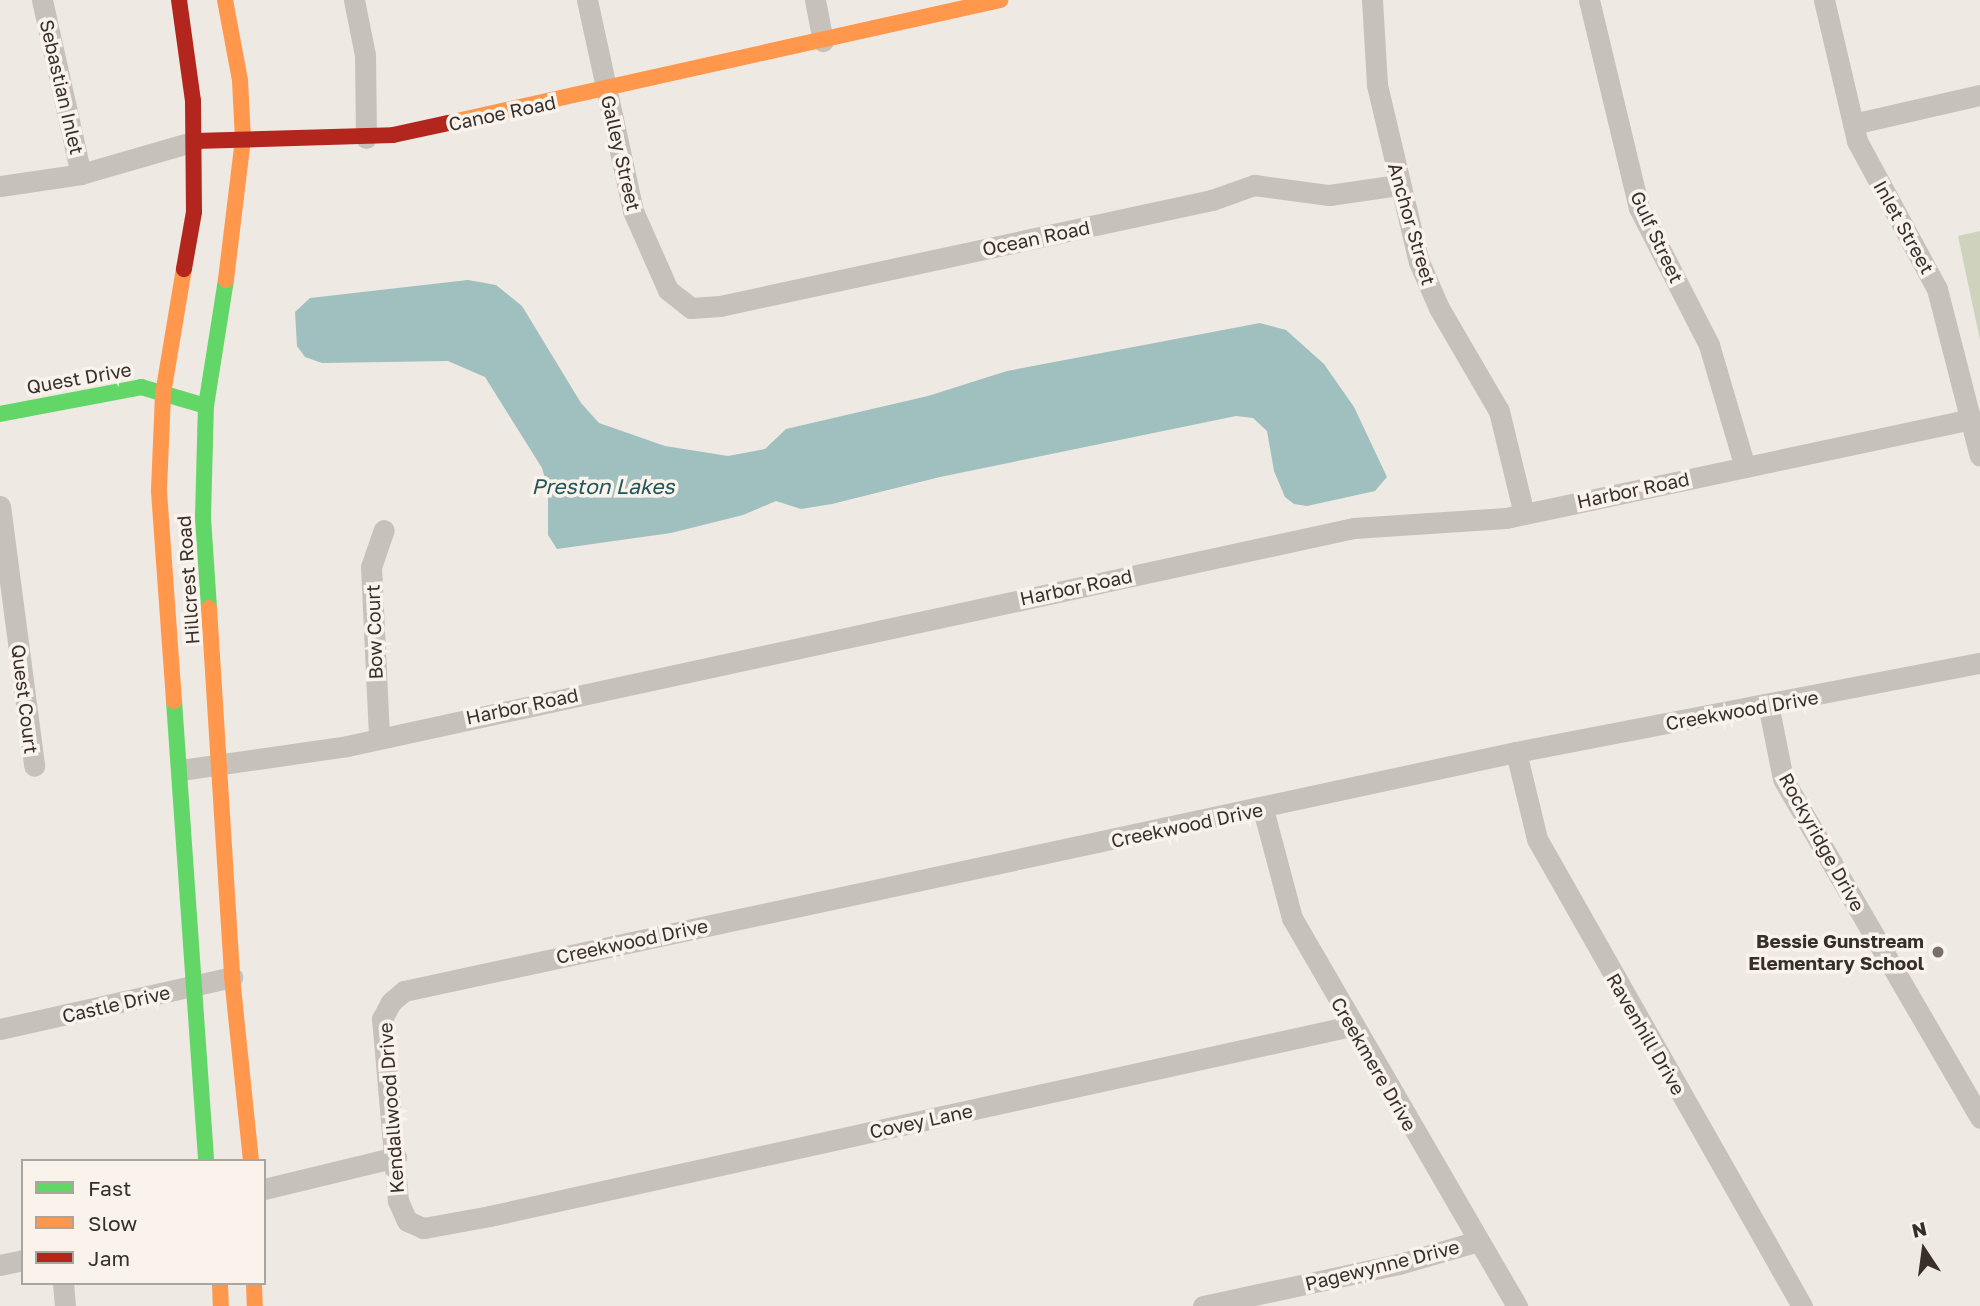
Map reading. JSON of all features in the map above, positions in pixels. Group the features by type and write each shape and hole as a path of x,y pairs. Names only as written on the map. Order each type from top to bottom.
{"main road":[{"name":"Hillcrest Road","path":"179,0 195,141 188,267 163,394 159,490 181,769 192,987 206,1159"},
{"name":"Hillcrest Road","path":"225,0 240,80 243,139 237,215 206,406 203,517 222,766 232,977 251,1159"},
{"name":"Canoe Road","path":"195,141 366,138 462,122 1000,0"},
{"name":"Quest Drive","path":"0,414 128,387 206,406"},
{"path":"220,1285 221,1306"},
{"path":"254,1285 255,1306"}],"street":[{"name":"Sebastian Inlet","path":"42,0 81,174"},
{"path":"354,0 365,55 366,138"},
{"name":"Galley Street","path":"587,0 633,211 656,267 676,299"},
{"path":"815,0 823,41"},
{"name":"Anchor Street","path":"1371,0 1377,85 1398,185 1429,288 1499,411 1524,514"},
{"name":"Gulf Street","path":"1589,0 1639,208 1709,345 1745,467"},
{"name":"Inlet Street","path":"1824,0 1857,141 1937,289 1980,456"},
{"path":"1853,124 1980,95"},
{"name":"Canoe Road","path":"0,186 81,174 195,141"},
{"name":"Ocean Road","path":"676,299 691,308 720,306 1212,200 1254,185 1329,195 1398,185"},
{"name":"Harbor Road","path":"181,769 222,766 347,746 379,736 1354,528 1478,523 1972,419"},
{"name":"Quest Court","path":"0,506 34,766"},
{"name":"Bow Court","path":"379,736 371,567 384,530"},
{"name":"Creekwood Drive","path":"397,997 424,984 1263,809 1516,752 1980,663"},
{"name":"Rockyridge Drive","path":"1768,704 1783,779 1980,1118"},
{"name":"Ravenhill Drive","path":"1516,752 1538,839 1802,1306"},
{"name":"Creekmere Drive","path":"1263,809 1292,918 1351,1026 1517,1306"},
{"name":"Castle Drive","path":"0,1029 232,977"},
{"name":"Kendallwood Drive","path":"397,997 382,1020 401,1212 415,1226 490,1216"},
{"name":"Covey Lane","path":"490,1216 1351,1026"},
{"path":"266,1189 396,1157"},
{"name":"Pagewynne Drive","path":"1203,1306 1399,1264 1478,1241"},
{"path":"0,1265 21,1260"},
{"path":"63,1285 65,1306"}],"green space":[{"path":"1980,231 1980,340 1958,236"}],"water":[{"name":"Preston Lakes","path":"468,280 496,285 522,306 581,403 599,423 665,446 728,456 765,449 786,429 928,396 1007,371 1260,323 1286,330 1324,364 1354,407 1387,477 1375,491 1307,506 1294,504 1285,497 1274,471 1267,431 1253,418 1236,416 940,477 832,504 801,509 776,501 743,515 671,533 557,549 548,535 548,489 542,468 485,377 448,361 322,363 305,357 297,346 295,312 310,298"}],"traffic: fast":[{"path":"209,608 203,517 206,406 226,280"},
{"path":"0,414 141,387 206,406"},
{"path":"174,701 206,1159"}],"traffic: slow":[{"path":"225,0 240,80 243,139 226,280"},
{"path":"448,123 1000,0"},
{"path":"174,701 159,490 163,394 184,269"},
{"path":"209,608 232,977 251,1159"},
{"path":"220,1285 221,1306"},
{"path":"254,1285 255,1306"}],"traffic: jam":[{"path":"179,0 193,101 194,212 184,269"},
{"path":"195,141 393,135 448,123"}],"place":[{"name":"Bessie Gunstream Elementary School","path":"1938,952"}]}
